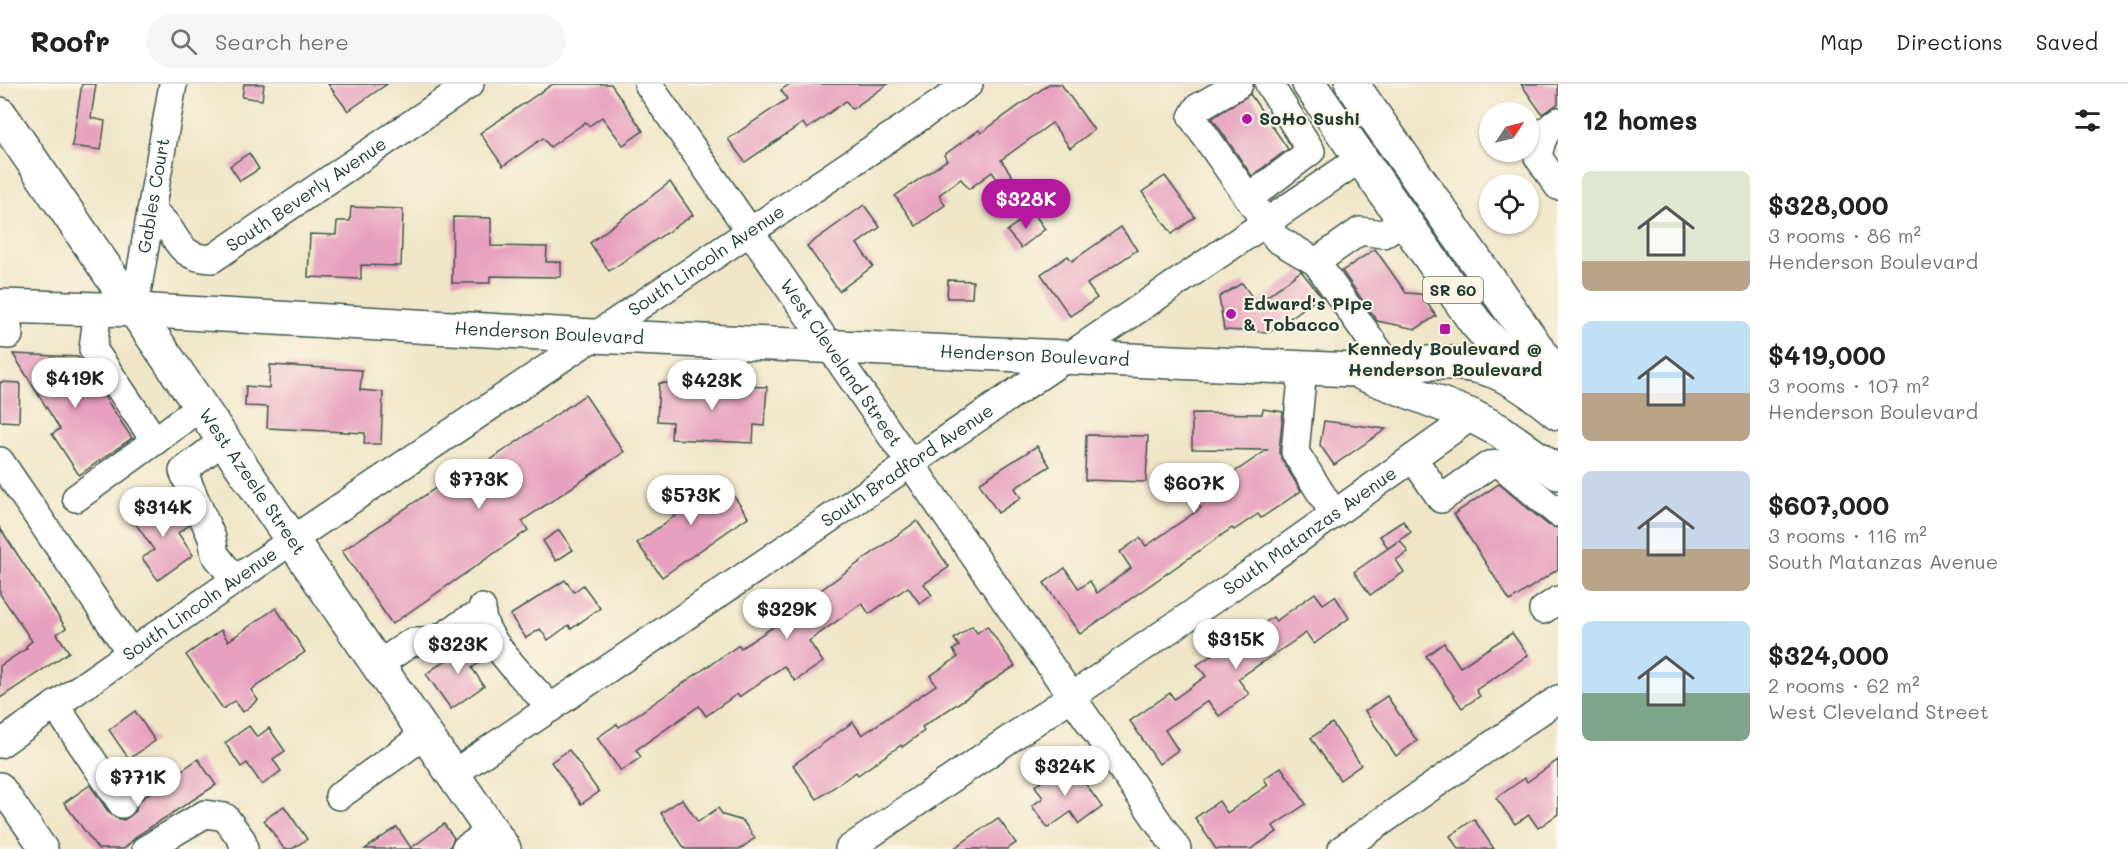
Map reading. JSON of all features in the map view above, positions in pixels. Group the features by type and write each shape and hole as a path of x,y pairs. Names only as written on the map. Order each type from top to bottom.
{"main road":[{"name":"SR 60","path":"1309,84 1475,322 1514,369 1558,412"},
{"name":"SR 60","path":"1352,84 1554,362 1558,405"},
{"name":"West Azeele Street","path":"0,114 498,840"},
{"name":"Henderson Boulevard","path":"2,315 98,308 134,309 593,336 1303,368 1353,370 1432,364 1478,366 1498,373 1528,389 1558,412"},
{"name":"Henderson Boulevard","path":"1353,370 1472,416 1500,431 1558,473"}],"street":[{"name":"Gables Court","path":"134,309 173,84"},
{"name":"South Beverly Avenue","path":"151,212 164,219 180,248 196,258 212,259 470,84"},
{"name":"West Cleveland Street","path":"648,84 1177,849"},
{"name":"South Lincoln Avenue","path":"0,744 293,540 969,84"},
{"path":"1239,84 1197,108 1192,117 1277,239 1316,262 1390,367"},
{"path":"1249,198 1311,151 1269,84"},
{"path":"1557,183 1538,157 1541,140 1549,128 1558,121"},
{"name":"South Bradford Avenue","path":"453,774 1361,158"},
{"path":"1316,262 1360,231 1383,234 1404,220"},
{"path":"98,308 93,349 155,441"},
{"path":"1303,368 1295,452 1334,514"},
{"path":"76,498 201,406"},
{"name":"South Matanzas Avenue","path":"849,849 1071,697 1472,416"},
{"path":"224,440 183,471 212,537 215,554 235,580"},
{"path":"1413,458 1441,499 1489,465 1500,464 1558,513"},
{"path":"0,461 131,652"},
{"path":"379,664 412,642 434,642 481,612 486,628 524,680 551,708"},
{"path":"1342,849 1558,699"},
{"path":"55,705 122,804"},
{"path":"339,796 426,734"},
{"path":"0,786 44,849"},
{"path":"146,849 205,814 225,817 242,840 244,849"},
{"path":"465,849 498,840"}],"building":[{"path":"82,84 96,84 91,118 105,121 101,150 72,146"},
{"path":"244,84 264,84 262,100 242,97"},
{"path":"328,84 387,84 348,111"},
{"path":"553,84 611,84 643,131 623,145 602,117 589,126 586,122 550,147 543,138 503,166 480,133"},
{"path":"790,84 888,84 852,109 846,101 807,129 803,123 745,162 728,139 787,99 781,90"},
{"path":"1049,84 1061,84 1094,130 1070,148 1052,123 1001,160 1020,187 1009,195 992,172 969,189 961,179 939,195 945,205 916,226 895,196 947,160 944,155 979,130 981,133"},
{"path":"1521,84 1558,84 1558,104 1542,114 1539,110 1539,102 1534,102"},
{"path":"1250,94 1288,149 1252,176 1212,118"},
{"path":"249,153 259,169 240,181 230,166"},
{"path":"1165,176 1195,217 1172,234 1142,192"},
{"path":"670,182 693,215 609,271 590,243"},
{"path":"864,205 880,227 857,244 873,266 839,291 807,246"},
{"path":"351,207 403,209 401,266 361,265 361,279 308,277 310,234 336,235 337,221 350,221"},
{"path":"1032,211 1045,229 1021,248 1007,231"},
{"path":"453,217 491,218 491,246 547,247 546,262 561,262 561,277 490,276 490,283 452,283"},
{"path":"1121,227 1137,250 1087,284 1097,298 1070,316 1041,274 1068,256 1072,261"},
{"path":"1375,249 1406,293 1421,294 1436,316 1416,329 1377,321 1342,271"},
{"path":"1301,271 1321,296 1270,332 1224,330 1219,297 1242,283 1257,304"},
{"path":"948,280 973,281 972,298 947,298"},
{"path":"13,354 78,357 132,438 79,475 52,434 60,429"},
{"path":"270,365 362,370 360,390 383,392 381,444 364,444 365,433 267,428 268,407 245,406 246,386 269,388"},
{"path":"0,382 20,383 19,422 0,421"},
{"path":"659,383 767,387 764,426 754,425 753,443 671,439 672,422 657,421"},
{"path":"585,395 624,452 522,521 528,530 392,624 342,551 479,459 483,465"},
{"path":"1263,409 1283,412 1279,451 1301,491 1261,518 1258,514 1234,530 1232,528 1080,634 1044,583 1065,568 1079,589 1090,581 1097,593 1131,568 1120,552 1140,538 1146,546 1201,508 1195,499 1267,450 1192,449 1192,413 1262,414"},
{"path":"1324,421 1386,429 1334,465 1320,445"},
{"path":"1086,435 1148,436 1146,482 1085,480"},
{"path":"1037,446 1050,466 1015,488 1021,498 998,513 979,483"},
{"path":"670,481 688,506 724,481 748,517 662,577 637,543 676,515 658,489"},
{"path":"1499,484 1548,525 1558,528 1558,569 1510,601 1454,514"},
{"path":"154,501 162,511 174,503 189,525 178,533 193,555 158,580 142,558 154,550 131,517"},
{"path":"917,521 949,567 924,584 932,595 920,604 908,587 869,614 862,603 809,641 823,662 795,681 784,666 739,697 737,694 706,716 699,706 636,750 641,757 621,771 597,738 617,724 619,727 739,645 741,648 802,608 800,605"},
{"path":"1403,521 1411,532 1388,548 1380,536"},
{"path":"0,528 66,628 57,634 69,652 0,698 0,666 27,648 26,646 32,641 0,594"},
{"path":"559,530 573,550 556,561 543,541"},
{"path":"1400,540 1408,552 1396,560 1404,572 1370,595 1354,572"},
{"path":"565,580 574,592 583,585 600,608 571,629 569,625 548,640 540,629 526,638 510,615"},
{"path":"1315,593 1323,604 1335,596 1349,618 1314,644 1306,633 1238,679 1249,694 1219,716 1208,701 1165,730 1178,750 1159,764 1130,721 1170,693 1174,699 1206,676 1197,665 1218,651 1220,654 1273,617 1276,621"},
{"path":"276,608 305,652 251,690 258,700 243,712 235,701 223,709 186,655 221,630 228,641"},
{"path":"972,626 977,633 987,626 1015,666 922,727 924,731 902,747 901,745 858,775 856,772 817,799 793,765 853,722 862,735 936,685 930,676 958,657 953,650 959,646 954,639"},
{"path":"1512,633 1528,655 1476,690 1480,696 1462,708 1426,656 1444,643 1460,667"},
{"path":"475,640 486,658 472,668 484,686 451,709 426,674"},
{"path":"1387,696 1417,741 1396,756 1365,711"},
{"path":"135,711 155,741 129,759 109,730"},
{"path":"1332,723 1361,765 1340,780 1311,738"},
{"path":"249,726 257,737 269,728 285,751 273,759 281,771 262,785 247,763 241,767 225,743"},
{"path":"569,750 599,792 581,804 551,762"},
{"path":"198,759 216,785 138,835 124,849 98,849 64,803 90,785 109,813 124,820 136,811 137,802"},
{"path":"1558,760 1558,814 1538,828 1529,815 1515,824 1496,798 1525,778 1527,782"},
{"path":"1070,762 1102,807 1079,824 1071,812 1048,828 1032,806 1043,798 1035,786"},
{"path":"1281,767 1306,804 1273,826 1277,832 1251,849 1216,849 1195,818 1219,801 1227,813 1268,785 1264,779"},
{"path":"682,799 698,822 718,808 723,815 743,821 755,838 740,849 685,849 661,813"},
{"path":"284,806 307,839 292,849 284,849 264,820"},
{"path":"998,818 1016,843 1007,849 953,849"},
{"path":"1474,819 1494,849 1458,849 1450,836"},
{"path":"444,824 454,838 449,849 365,849 397,827 411,848"}],"place":[{"name":"SoHo Sushi","path":"1247,119"},
{"name":"Edward's Pipe & Tobacco","path":"1231,314"},
{"name":"Kennedy Boulevard @ Henderson Boulevard","path":"1445,329"}]}
